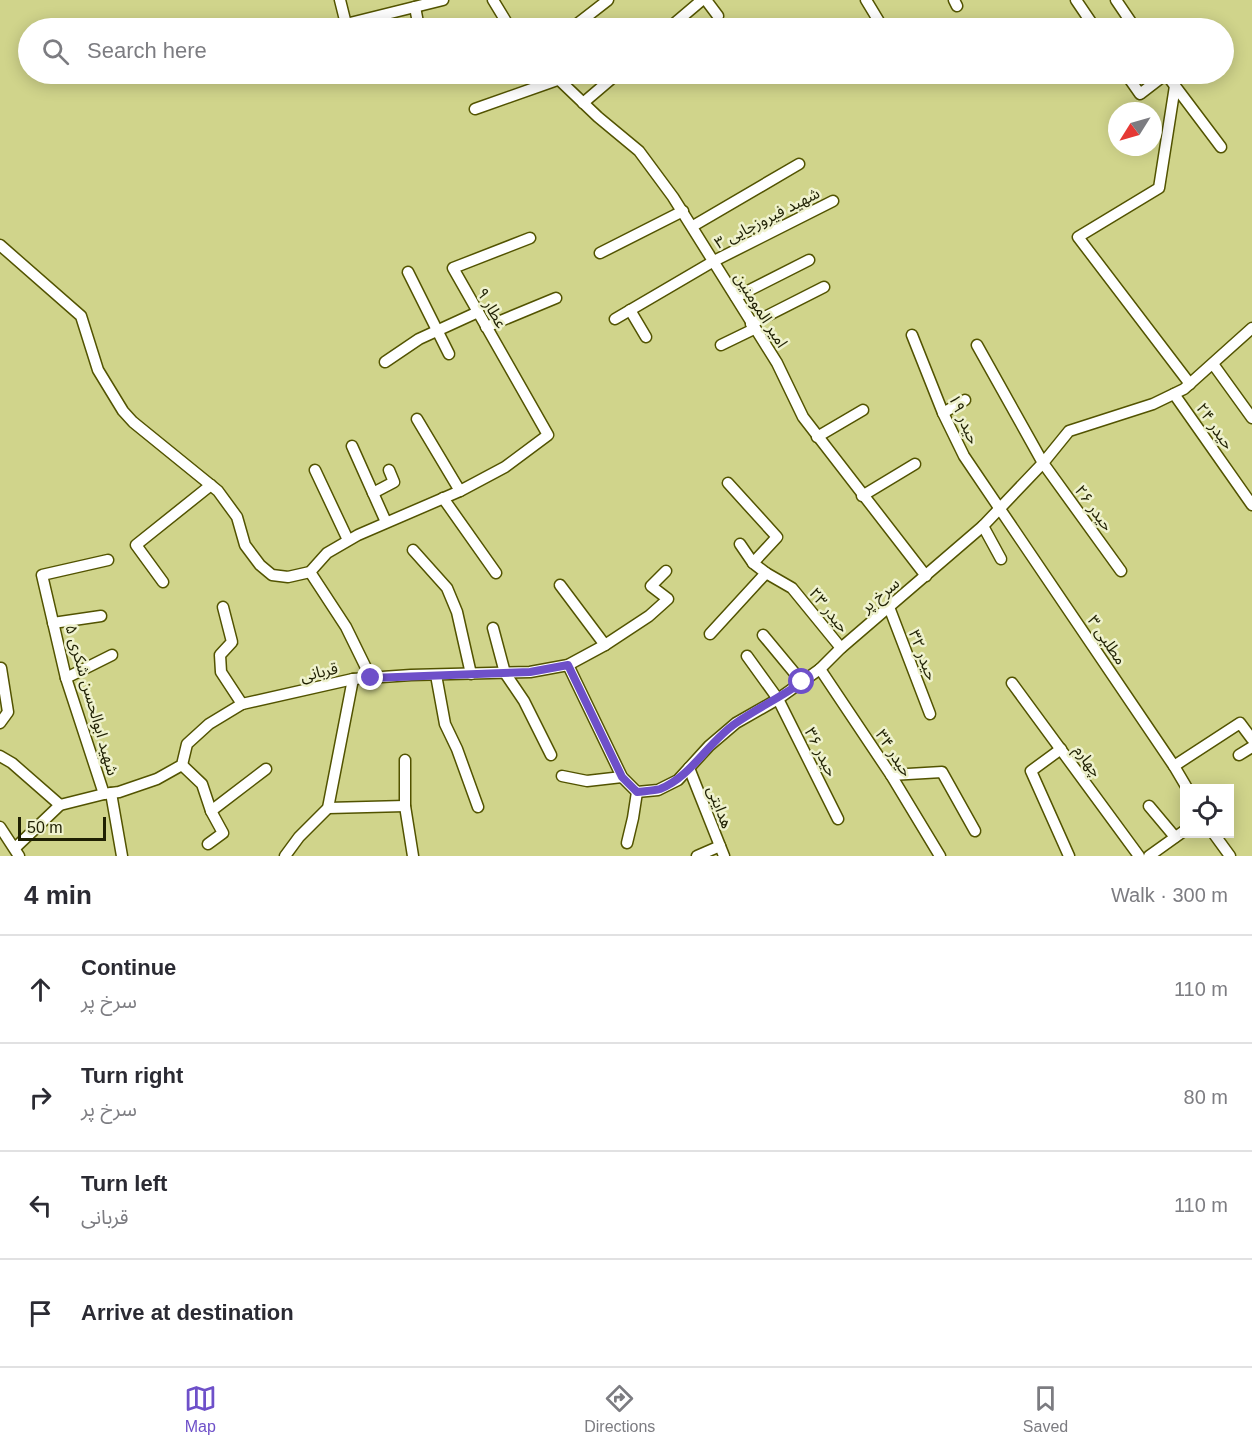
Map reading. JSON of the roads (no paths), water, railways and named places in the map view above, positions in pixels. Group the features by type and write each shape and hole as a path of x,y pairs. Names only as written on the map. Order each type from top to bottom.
{"street":[{"path":"340,0 344,18"},
{"path":"370,18 443,0"},
{"path":"493,0 504,18"},
{"path":"585,18 608,0"},
{"path":"682,18 704,0 718,16"},
{"path":"866,0 877,18"},
{"path":"1076,0 1088,18"},
{"path":"1116,0 1128,18"},
{"path":"415,7 417,18"},
{"path":"475,109 537,84"},
{"name":"امیر المومنین","path":"565,84 583,103 639,151 693,226 777,363 803,417 926,576"},
{"path":"583,103 605,84"},
{"path":"1133,84 1140,94 1153,84"},
{"path":"1175,86 1221,147"},
{"path":"1175,86 1159,188 1078,237 1190,384"},
{"path":"693,226 800,164"},
{"name":"شهید فیروزجایی ۳","path":"615,319 714,261 832,201"},
{"path":"600,253 683,211"},
{"name":"عطار ۹","path":"460,491 505,467 548,435 453,268 530,238"},
{"path":"0,245 81,316 98,370 123,411 133,422 218,491 237,517 245,545 272,575 288,577 310,572 327,553 348,540 460,491 417,419"},
{"path":"736,297 809,260"},
{"path":"408,272 449,354"},
{"path":"721,345 824,287"},
{"path":"486,327 556,298"},
{"path":"630,310 646,338"},
{"path":"385,362 418,339 477,312"},
{"name":"سرخ پر","path":"637,792 657,790 678,780 709,746 736,723 778,699 820,669 841,648 983,526 1070,431 1153,404 1174,394 1190,384 1252,328"},
{"name":"حیدر ۱۹","path":"912,335 943,413 964,456 1000,509"},
{"name":"حیدر ۲۶","path":"977,345 1043,463 1121,571"},
{"path":"1213,364 1252,418"},
{"name":"حیدر ۲۴","path":"1174,394 1252,505"},
{"path":"943,413 965,400"},
{"path":"817,437 863,410"},
{"path":"352,446 386,522"},
{"path":"862,496 915,464"},
{"path":"315,470 348,540"},
{"path":"373,493 394,482 389,470"},
{"path":"728,483 777,537 753,563"},
{"path":"163,582 136,545 211,485"},
{"path":"443,498 496,573"},
{"name":"مطلبی ۳","path":"1000,509 1184,784"},
{"path":"983,526 1001,559"},
{"name":"حیدر ۲۳","path":"740,544 753,563 792,588 841,648"},
{"path":"413,550 447,588 457,612 471,674"},
{"name":"شهید ابوالحسن شکری ۵","path":"108,560 42,575 66,678 107,793 122,856"},
{"name":"قربانی","path":"182,765 187,744 209,724 242,704 353,679 530,672 568,665 605,645 649,616 668,599 651,586 666,571"},
{"path":"310,572 346,627 371,678"},
{"path":"710,634 766,573"},
{"path":"560,585 605,645"},
{"path":"223,607 232,642 220,654 221,672 242,704"},
{"name":"حیدر ۳۲","path":"889,607 930,714"},
{"path":"54,623 101,616"},
{"path":"493,628 506,673 524,701 551,754"},
{"path":"764,635 802,682"},
{"path":"66,678 112,655"},
{"name":"حیدر ۳۶","path":"747,656 778,699 838,819"},
{"path":"568,665 622,777 637,792 627,843"},
{"path":"0,668 8,712 0,723"},
{"name":"حیدر ۳۴","path":"820,669 891,775 940,856"},
{"path":"436,675 445,724 457,749 478,807"},
{"path":"285,856 298,837 328,808 353,679"},
{"name":"چهارم","path":"1012,683 1139,856"},
{"path":"1174,766 1240,723 1252,739"},
{"path":"1239,755 1252,747"},
{"path":"1061,749 1031,771 1069,856"},
{"path":"0,756 12,763 60,805"},
{"path":"405,760 405,806 413,856"},
{"path":"0,828 17,852 60,805 157,779 182,765 202,784 211,811 223,833 208,844"},
{"name":"هدایتی","path":"689,768 722,851"},
{"path":"211,811 267,769"},
{"path":"891,775 942,772 975,831"},
{"path":"562,776 587,781 622,777"},
{"path":"328,808 405,806"},
{"path":"1149,806 1180,834 1149,856"},
{"path":"1217,838 1230,856"},
{"path":"697,856 722,851"}]}
